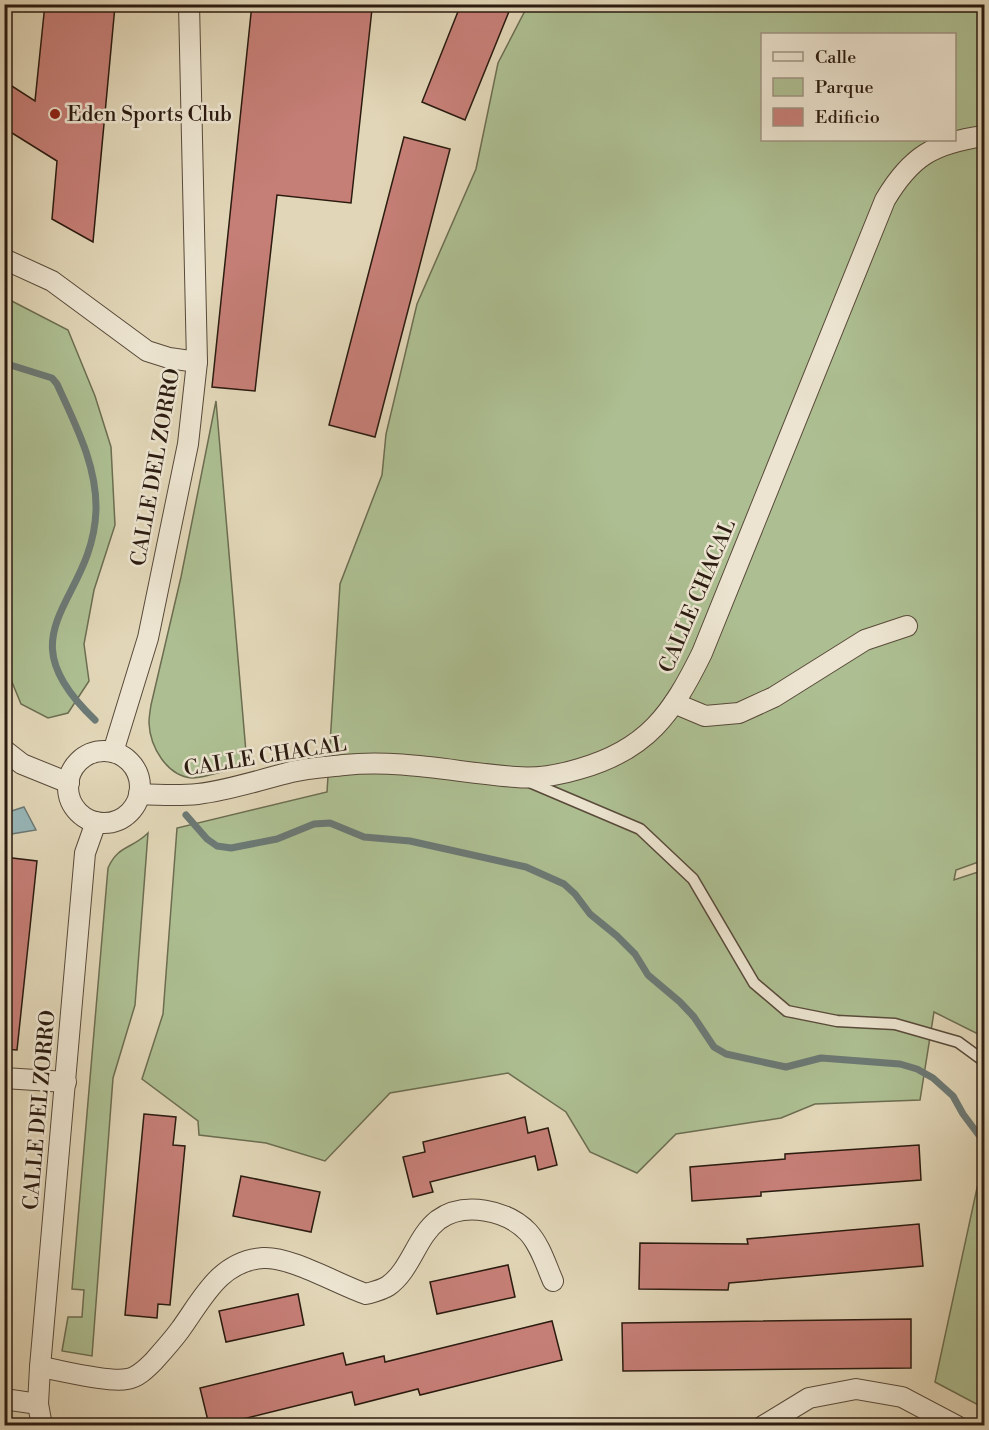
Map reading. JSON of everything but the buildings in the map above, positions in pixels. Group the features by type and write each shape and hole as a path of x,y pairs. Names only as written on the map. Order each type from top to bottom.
{"street":[{"name":"CALLE DEL ZORRO","path":"113,752 153,616 188,444 197,362 189,4"},
{"name":"CALLE CHACAL","path":"956,141 984,136"},
{"name":"CALLE CHACAL","path":"139,794 196,794 228,789 293,771 346,765 398,763 518,778 559,775 594,765 623,753 646,736 674,703 702,653 885,200 899,176 917,158 955,141"},
{"path":"4,259 52,281 147,351 169,358 197,362"},
{"path":"674,703 705,716 739,714 774,698 865,640 907,626"},
{"path":"4,750 22,764 69,783"},
{"path":"113,752 124,757 134,766 139,777 139,794 130,812 120,819 109,823 96,822 77,811 71,801 69,783 74,768 81,759 91,753 113,752"},
{"name":"CALLE DEL ZORRO","path":"42,1425 38,1404 40,1367 85,853 96,822"},
{"path":"4,1078 66,1082"},
{"path":"40,1367 127,1380 145,1371 159,1356 180,1330 207,1289 233,1266 263,1257 293,1264 366,1294 387,1287 405,1268 417,1246 438,1220 458,1211 483,1210 507,1216 528,1232 542,1253 553,1281"},
{"path":"763,1425 809,1398 856,1389 902,1397 957,1425"},
{"path":"4,1399 38,1404"}],"lane":[{"path":"518,778 640,830 693,879 754,983 787,1011 837,1021 895,1024 958,1042 984,1061"}],"green space":[{"path":"528,5 984,5 984,860 956,870 954,880 984,870 984,1037 934,1012 920,1100 815,1104 781,1118 676,1134 637,1173 590,1152 566,1112 508,1073 390,1093 325,1161 266,1143 199,1135 198,1121 142,1079 163,1014 177,828 327,792 340,584 382,475 386,434 417,304 476,169 498,63"},
{"path":"4,297 68,330 95,396 111,447 115,525 94,590 84,644 89,681 68,713 48,718 21,704 5,665"},
{"path":"216,401 247,764 212,775 192,778 175,772 162,759 156,750 150,732 149,718 181,577"},
{"path":"148,833 135,1005 113,1078 92,1356 62,1351 68,1317 82,1317 84,1290 72,1289 108,868 116,855"},
{"path":"977,1188 984,1197 984,1408 935,1382"}],"water":[{"path":"24,807 36,830 5,835 5,813"}],"waterway":[{"path":"4,363 52,378 71,414 89,461 96,510 91,542 81,570 59,616 53,639 55,662 68,689 95,720"},
{"path":"186,815 207,839 217,846 231,848 277,839 314,824 330,823 364,837 410,841 526,867 564,884 575,894 590,914 635,954 648,975 694,1017 714,1047 726,1054 786,1067 821,1058 900,1064 917,1069 933,1078 953,1096 984,1142"}],"place":[{"name":"Eden Sports Club","path":"55,114"}]}
